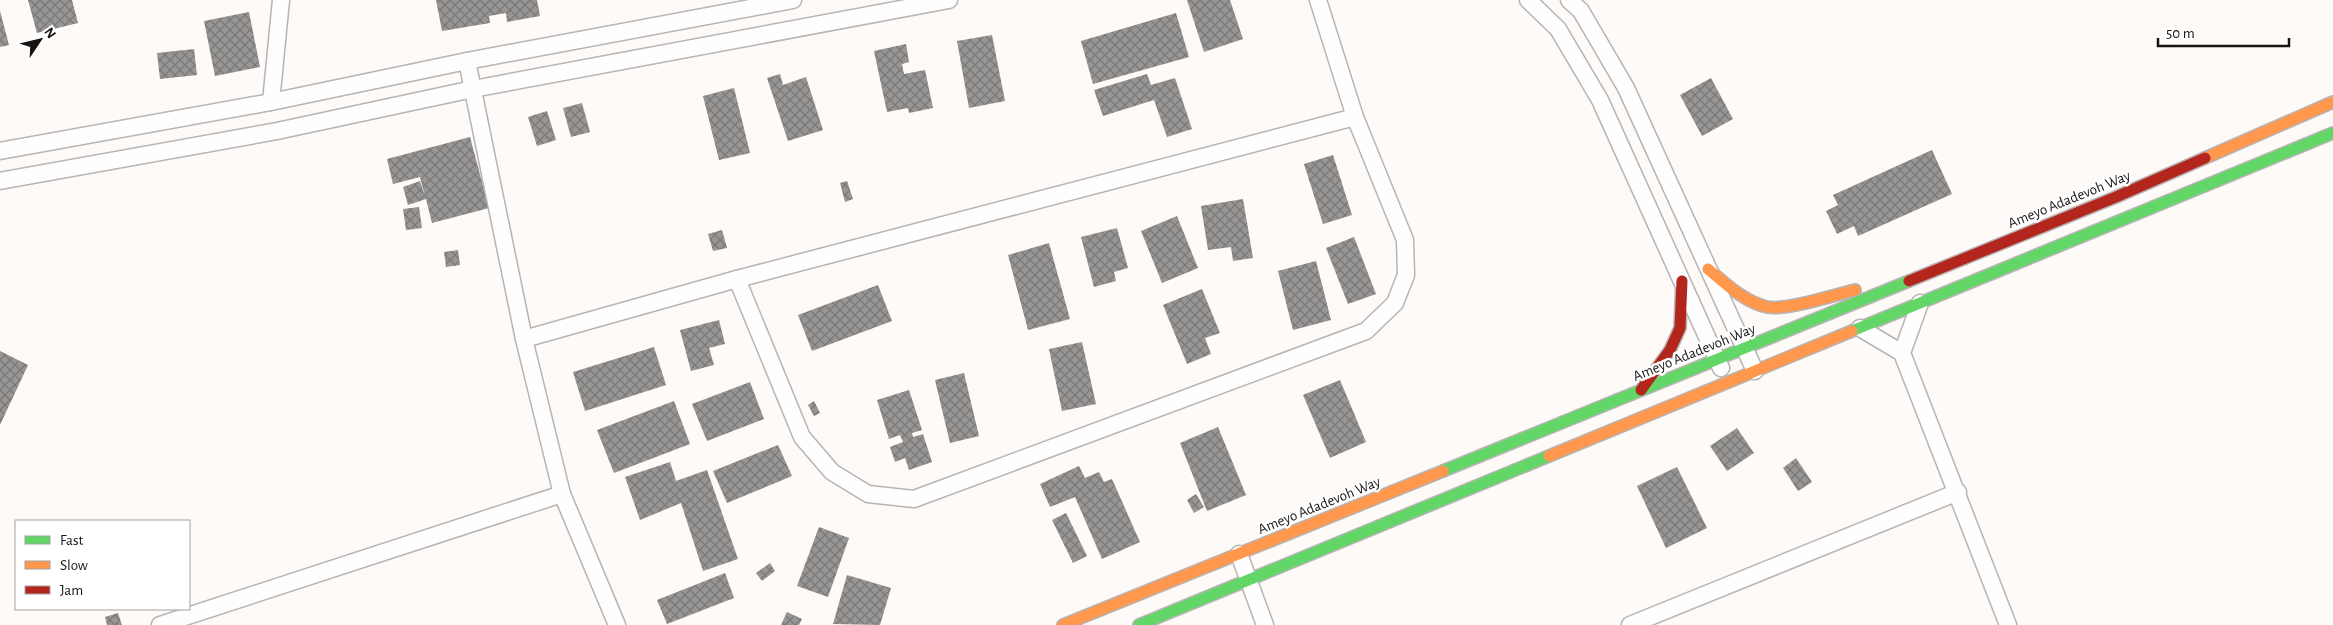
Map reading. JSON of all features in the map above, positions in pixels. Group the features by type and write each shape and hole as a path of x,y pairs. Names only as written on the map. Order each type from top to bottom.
{"street":[{"path":"271,102 282,0"},
{"path":"0,151 271,102 467,61 793,0"},
{"path":"0,181 277,131 473,89 949,0"},
{"path":"737,279 802,437 832,472 868,494 914,498 1366,331 1395,303 1406,275 1405,240 1355,117 1318,0"},
{"path":"1528,0 1558,29 1600,100 1728,382"},
{"path":"1569,0 1581,11 1626,88 1755,371"},
{"path":"467,61 524,339 562,494 617,625"},
{"name":"Ameyo Adadevoh Way","path":"1063,625 2116,196 2333,102"},
{"path":"524,339 737,279 1355,117"},
{"path":"1139,625 2333,133"},
{"path":"1708,269 1740,296 1767,306 1785,306 1923,275"},
{"path":"1641,390 1670,350 1680,328 1682,281"},
{"path":"1902,353 1920,303"},
{"path":"1860,328 1902,353 1958,492 2008,625"},
{"path":"1630,625 1958,492"},
{"path":"160,625 562,494"},
{"path":"1239,554 1265,625"}],"building":[{"path":"28,0 72,0 78,23 37,33"},
{"path":"436,0 537,0 540,16 507,22 506,13 489,16 490,23 442,31"},
{"path":"1187,0 1230,0 1243,39 1204,52"},
{"path":"0,11 9,45 0,47"},
{"path":"249,12 260,67 215,76 204,21"},
{"path":"1176,13 1189,57 1093,84 1081,41"},
{"path":"992,35 1005,101 969,108 957,41"},
{"path":"906,44 909,62 902,64 904,74 925,70 933,108 909,113 908,108 887,112 874,51"},
{"path":"194,49 197,75 160,79 157,53"},
{"path":"780,74 783,85 806,77 823,130 788,141 767,78"},
{"path":"1147,74 1151,85 1175,78 1192,129 1167,137 1154,100 1103,116 1094,90"},
{"path":"1711,78 1733,119 1702,136 1680,95"},
{"path":"734,88 750,153 719,160 703,96"},
{"path":"582,103 590,132 571,137 563,108"},
{"path":"547,111 556,140 537,146 528,117"},
{"path":"470,137 489,208 432,223 426,199 408,205 403,187 420,181 425,197 420,177 393,184 387,159"},
{"path":"1932,150 1952,194 1858,236 1854,226 1837,234 1826,211 1838,205 1833,195"},
{"path":"1333,155 1352,215 1323,224 1304,164"},
{"path":"847,181 853,199 845,202 840,183"},
{"path":"1243,199 1253,258 1233,261 1231,247 1208,250 1201,206"},
{"path":"419,207 422,228 406,230 403,209"},
{"path":"1177,216 1198,268 1162,283 1141,231"},
{"path":"1117,228 1128,268 1114,272 1116,281 1094,287 1081,237"},
{"path":"722,230 727,248 713,251 708,234"},
{"path":"1354,237 1376,294 1348,304 1326,248"},
{"path":"1049,243 1070,319 1028,330 1008,255"},
{"path":"458,250 460,265 446,267 444,252"},
{"path":"1316,261 1331,320 1293,330 1278,271"},
{"path":"878,285 892,321 812,351 798,315"},
{"path":"1202,289 1220,333 1205,338 1211,354 1187,364 1163,305"},
{"path":"719,320 725,344 709,348 714,365 691,371 680,330"},
{"path":"1082,342 1096,404 1062,411 1049,349"},
{"path":"654,347 666,385 585,411 573,372"},
{"path":"0,351 28,365 0,425"},
{"path":"964,373 979,436 950,443 935,380"},
{"path":"1340,380 1366,442 1330,458 1303,395"},
{"path":"750,382 764,419 707,441 692,404"},
{"path":"909,390 922,430 912,433 913,437 923,434 932,462 909,470 905,458 895,462 890,447 903,442 900,435 889,439 877,400"},
{"path":"674,401 690,444 614,473 597,430"},
{"path":"814,401 820,413 814,416 808,405"},
{"path":"1218,427 1246,495 1207,511 1180,443"},
{"path":"1737,428 1754,453 1727,471 1710,446"},
{"path":"778,445 792,476 727,503 713,471"},
{"path":"1796,458 1812,482 1798,491 1783,468"},
{"path":"670,462 676,481 707,470 738,559 703,571 681,503 640,520 625,477"},
{"path":"1079,466 1085,478 1099,472 1104,482 1112,479 1140,542 1102,559 1075,497 1050,507 1040,484"},
{"path":"1677,467 1707,528 1666,548 1637,486"},
{"path":"1196,494 1204,507 1194,513 1187,500"},
{"path":"1066,513 1087,556 1073,563 1052,520"},
{"path":"819,527 849,538 828,597 797,586"},
{"path":"770,563 775,571 762,581 756,573"},
{"path":"725,573 734,598 667,624 657,600"},
{"path":"847,575 891,588 880,625 833,624"},
{"path":"787,612 802,619 799,625 781,625"},
{"path":"118,613 122,625 107,625 105,617"}],"traffic: fast":[{"path":"1852,331 2333,133"},
{"path":"1443,471 1909,281"},
{"path":"1139,625 1549,456"}],"traffic: slow":[{"path":"2205,158 2333,102"},
{"path":"1708,269 1750,301 1767,307 1775,308 1798,305 1855,290"},
{"path":"1549,456 1852,331"},
{"path":"1063,625 1443,471"}],"traffic: jam":[{"path":"1909,281 2116,197 2205,158"},
{"path":"1641,390 1670,350 1680,328 1682,281"}]}
